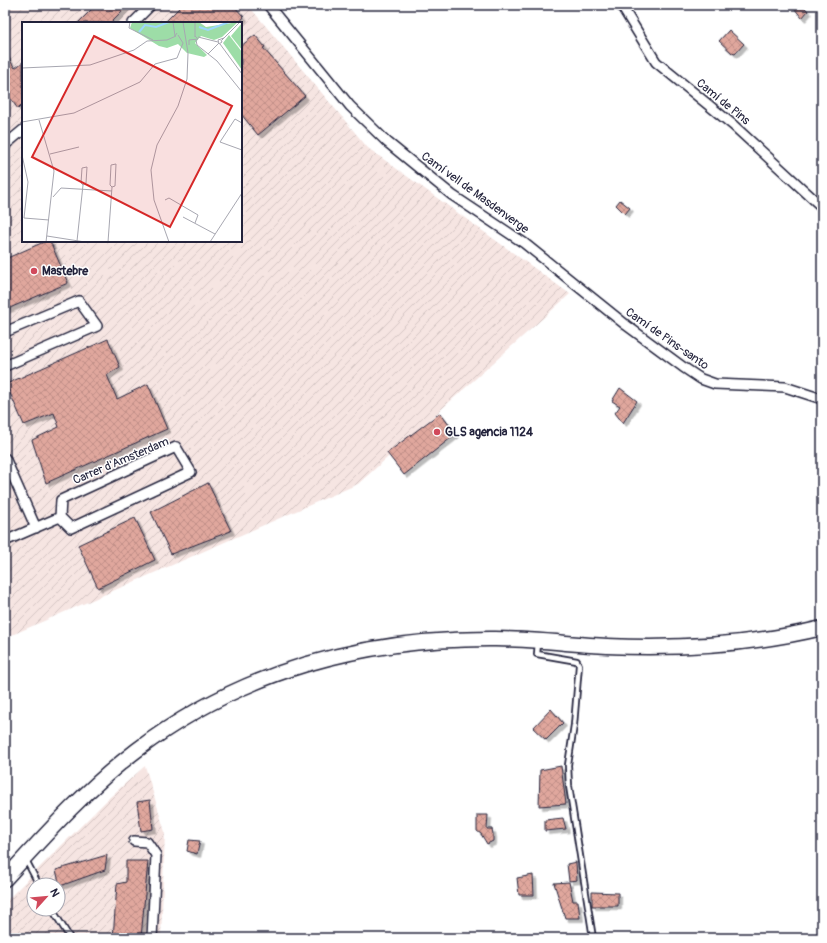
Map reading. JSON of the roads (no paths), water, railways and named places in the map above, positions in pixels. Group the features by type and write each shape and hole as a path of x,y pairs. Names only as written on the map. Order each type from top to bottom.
{"main road":[{"path":"5,879 93,788 136,751 171,726 204,707 257,681 320,659 363,649 408,642 495,639 609,646 678,646 726,644 771,638 822,628"}],"street":[{"path":"134,22 151,5"},
{"name":"Camí vell de Masdenverge","path":"268,5 350,106 387,142 452,195 524,243 578,288"},
{"name":"Camí de Pins","path":"621,5 656,62 733,125 822,207"},
{"path":"5,145 22,131"},
{"name":"Camí de Pins-santo","path":"578,288 701,379 715,384 731,386 785,388 822,399"},
{"path":"5,332 79,300 97,326 5,366"},
{"name":"Carrer d'Amsterdam","path":"176,447 191,472 71,528 60,517 61,500 176,447"},
{"path":"5,458 36,528"},
{"path":"5,541 60,517"},
{"path":"134,841 147,842 156,855 152,938"}],"lane":[{"path":"539,641 536,654 577,661 579,665 574,725 568,765 569,786 593,938"},
{"path":"25,858 35,877"},
{"path":"57,917 70,938"}],"place":[{"name":"Mastebre","path":"34,271"},
{"name":"GLS agencia 1124","path":"437,432"}]}
